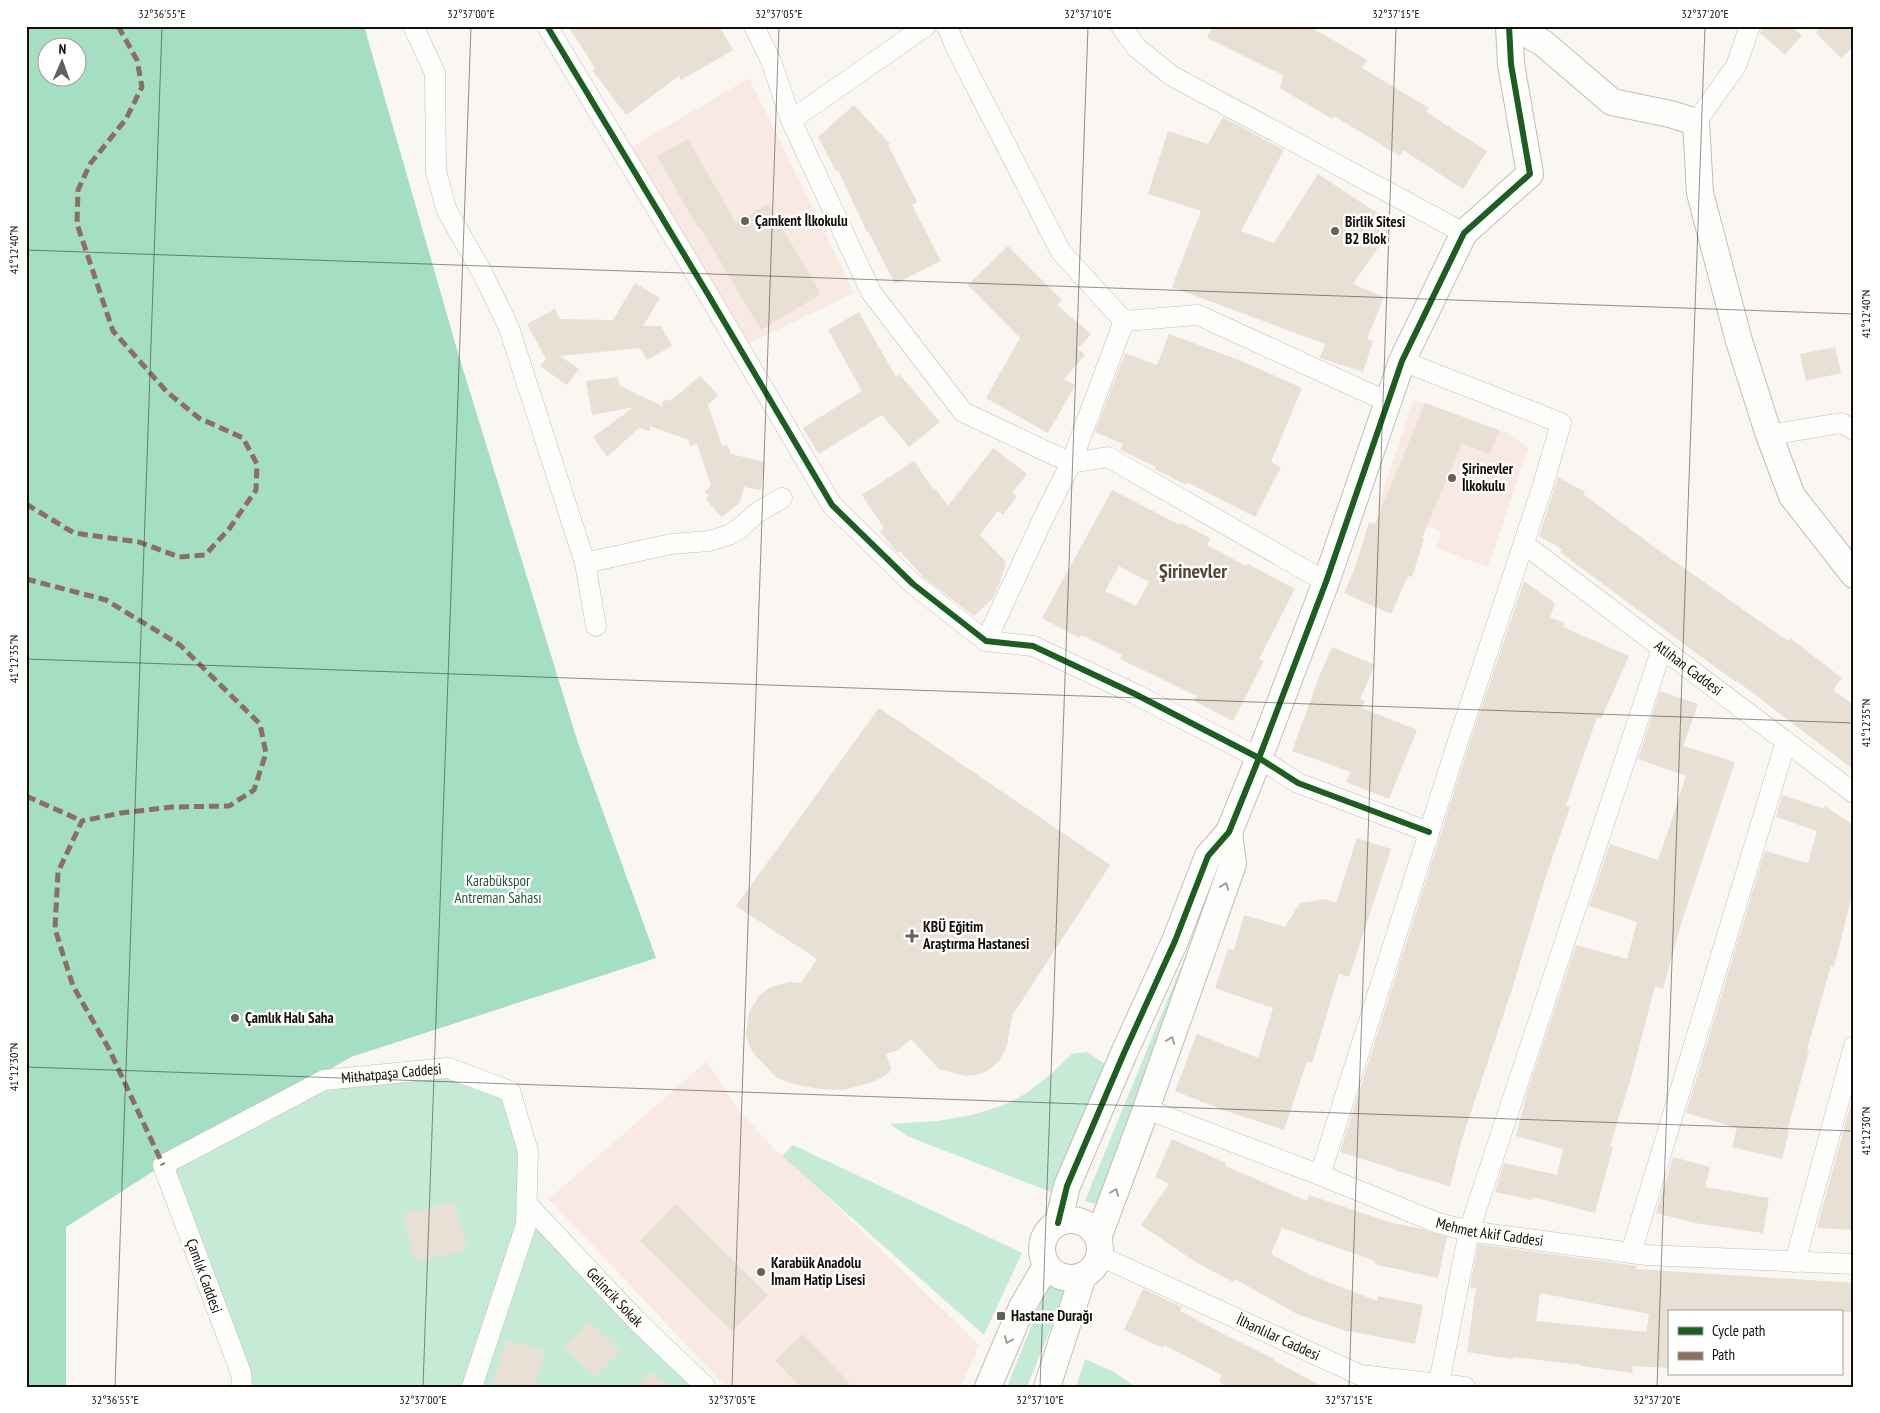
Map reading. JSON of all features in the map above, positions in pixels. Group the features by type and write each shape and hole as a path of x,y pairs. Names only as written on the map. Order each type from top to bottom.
{"street":[{"path":"413,26 435,73 436,172 446,211 483,274 509,328 585,563 596,626"},
{"path":"547,26 710,296 832,505 914,584 986,641 1033,646 1135,694 1259,758 1298,783 1429,832"},
{"path":"754,26 771,62 791,120 871,292 964,412 1071,462 1108,457 1326,582"},
{"path":"791,120 926,26"},
{"path":"948,26 956,48 1061,252 1124,321"},
{"path":"1121,26 1137,48 1172,76 1464,233"},
{"path":"1058,1223 1068,1186 1124,1052 1175,940 1208,856 1229,832 1259,758 1326,582 1402,360 1464,233 1530,174 1511,64 1511,26 1543,43 1612,102 1670,114 1696,122"},
{"path":"1750,26 1736,66 1696,122 1700,193 1739,341 1769,435 1792,496 1854,575"},
{"path":"1124,321 1198,316 1388,402"},
{"path":"986,641 1071,462 1124,321"},
{"path":"1320,1175 1429,832 1544,485 1560,422 1402,360"},
{"path":"1769,435 1842,423 1854,430"},
{"path":"585,563 671,544 709,541 729,535 758,512 782,498"},
{"name":"Atlıhan Caddesi","path":"1524,544 1854,793"},
{"path":"1439,1383 1469,1231 1662,648"},
{"path":"1631,1253 1786,741"},
{"path":"1047,1387 1083,1276 1096,1264 1099,1247 1146,1109 1233,864 1229,832"},
{"path":"1795,1262 1854,1046"},
{"name":"Mithatpaşa Caddesi","path":"163,1165 324,1080 448,1068 510,1090 528,1150 526,1225 472,1387"},
{"name":"Mehmet Akif Caddesi","path":"1146,1109 1320,1175 1438,1224 1469,1231 1646,1255 1854,1264"},
{"name":"Çamlık Caddesi","path":"163,1165 241,1374 242,1387"},
{"name":"Gelincik Sokak","path":"527,1204 636,1320 706,1387"},
{"path":"1083,1276 1067,1279 1052,1272 1046,1266 1041,1250 1042,1242 1051,1227 1067,1220 1077,1220 1093,1230 1099,1247"},
{"name":"İlhanlılar Caddesi","path":"1099,1247 1364,1381 1439,1383 1465,1387"},
{"path":"988,1387 1022,1307 1046,1266"}],"shaded area":[{"name":"Çamkent İlkokulu","path":"749,78 854,293 746,345 629,149"},
{"name":"Şirinevler İlkokulu","path":"1413,400 1508,433 1528,448 1488,567 1436,548 1441,531 1377,509"},
{"name":"Karabük Anadolu İmam Hatip Lisesi","path":"707,1061 736,1107 773,1148 805,1176 979,1345 961,1387 726,1387 549,1199"}],"green space":[{"name":"Karabükspor Antreman Sahası","path":"26,26 364,26 458,353 578,743 656,958 351,1057 163,1165 66,1227 66,1387 26,1387"},
{"path":"1194,935 1098,1205 1085,1201"},
{"path":"1087,1052 1105,1064 1051,1192 907,1136 890,1124 938,1121 972,1115 1004,1105 1025,1094 1050,1075 1072,1054"},
{"path":"448,1068 510,1091 527,1204 707,1387 242,1387 163,1165 324,1080"},
{"path":"793,1145 1022,1253 984,1335 782,1156"},
{"path":"1049,1281 1067,1288 1027,1387 1007,1387"},
{"path":"1085,1359 1114,1372 1136,1387 1076,1387"}],"building":[{"path":"568,26 719,26 733,50 681,80 679,76 626,115 592,70 595,68"},
{"path":"1212,26 1309,26 1367,60 1362,68 1429,108 1426,112 1487,151 1463,189 1403,150 1400,156 1334,116 1332,119 1280,88 1283,75 1207,38"},
{"path":"1762,26 1791,26 1802,35 1785,55 1760,33"},
{"path":"1822,26 1854,26 1854,46 1841,58 1816,33"},
{"path":"854,105 890,144 888,145 917,202 912,205 941,261 895,284 867,232 838,170 836,171 818,137"},
{"path":"1223,117 1284,150 1241,231 1274,243 1318,174 1394,224 1353,284 1384,297 1367,339 1373,341 1363,372 1320,358 1325,344 1172,287 1201,211 1148,194 1168,131 1208,144"},
{"name":"Çamkent İlkokulu","path":"688,139 736,223 768,204 821,294 761,330 700,227 698,228 657,156"},
{"path":"1008,246 1062,300 1057,305 1091,334 1078,349 1085,355 1064,379 1075,385 1048,433 986,398 1020,338 968,285"},
{"path":"635,283 660,298 643,326 661,326 672,346 647,360 640,348 560,356 579,369 567,385 540,366 546,359 527,324 555,309 560,319 613,320"},
{"path":"859,312 896,377 899,374 940,422 909,447 882,415 819,454 803,428 862,391 828,330"},
{"path":"1169,334 1239,360 1302,388 1271,462 1281,467 1255,517 1187,482 1186,485 1155,469 1156,467 1120,450 1123,444 1095,432 1125,353 1157,365"},
{"path":"1835,347 1841,373 1806,381 1800,354"},
{"path":"700,376 718,395 708,405 722,446 727,445 731,454 765,462 761,490 744,487 740,502 722,517 706,500 709,495 704,492 711,486 697,444 690,446 689,440 650,426 650,431 639,428 607,457 593,437 634,407 592,415 586,381 617,377 620,386 662,406 664,399 670,401"},
{"path":"1425,403 1499,430 1490,454 1462,443 1422,538 1424,539 1412,577 1408,576 1391,614 1344,593 1355,568 1369,522 1375,524"},
{"path":"993,448 1027,474 1012,493 1017,496 1003,515 998,511 980,535 1006,562 993,598 974,616 923,577 900,551 898,553 894,549 880,531 884,528 862,495 914,461 934,490 936,489 948,506"},
{"path":"1558,477 1585,492 1583,494 1657,549 1788,641 1790,638 1842,678 1833,690 1854,705 1854,770 1737,681 1685,645 1560,552 1562,549 1539,536"},
{"path":"1112,490 1180,525 1181,523 1210,538 1207,545 1295,589 1259,659 1264,661 1233,721 1194,701 1197,696 1120,659 1122,655 1081,635 1079,638 1042,618","holes":["1119,566 1149,582 1136,606 1105,591"]},
{"path":"1524,581 1555,603 1550,617 1564,623 1563,627 1629,656 1601,719 1597,717 1566,806 1570,807 1462,1139 1450,1186 1340,1152 1470,742"},
{"path":"1332,647 1375,665 1360,699 1365,701 1362,708 1417,730 1389,799 1346,782 1351,772 1292,751"},
{"path":"1660,691 1698,704 1683,746 1735,762 1681,924 1663,989 1655,986 1632,1074 1610,1146 1613,1147 1595,1213 1533,1197 1532,1200 1495,1192 1504,1163 1557,1175 1563,1149 1516,1136 1527,1093 1576,945 1627,959 1637,922 1589,906 1610,844 1658,860 1667,834 1686,776 1638,759"},
{"path":"879,708 1110,865 1012,1016 1007,1046 999,1061 990,1069 981,1074 965,1076 939,1069 911,1039 898,1050 886,1054 891,1068 889,1073 869,1083 843,1090 819,1089 793,1084 776,1077 749,1046 746,1035 749,1012 759,996 769,988 789,982 801,983 817,959 736,906"},
{"path":"1782,795 1824,809 1825,806 1854,826 1854,887 1834,967 1831,966 1807,1050 1809,1051 1787,1131 1789,1131 1782,1159 1732,1147 1737,1128 1686,1113 1765,851 1808,863 1817,831 1776,817"},
{"path":"1357,838 1391,849 1349,977 1339,974 1312,1063 1307,1061 1284,1130 1223,1110 1175,1091 1197,1034 1258,1058 1273,1008 1215,988 1228,949 1234,950 1244,915 1285,927 1300,903 1325,899 1336,903"},
{"path":"1853,1096 1854,1230 1817,1228"},
{"path":"1172,1139 1226,1163 1225,1166 1307,1201 1309,1195 1389,1222 1447,1237 1438,1278 1374,1264 1375,1261 1282,1228 1271,1254 1308,1274 1377,1301 1378,1296 1423,1305 1415,1344 1349,1332 1297,1314 1235,1279 1233,1282 1194,1261 1141,1225 1169,1184 1155,1177"},
{"path":"1673,1157 1710,1167 1705,1187 1769,1198 1763,1233 1695,1223 1656,1213"},
{"path":"455,1202 467,1250 415,1262 403,1214"},
{"path":"676,1204 768,1295 732,1331 640,1241"},
{"path":"1478,1244 1637,1266 1636,1269 1854,1283 1854,1312 1842,1312 1842,1310 1668,1310 1668,1368 1633,1366 1632,1373 1582,1365 1514,1357 1513,1359 1467,1352 1476,1288 1470,1287","holes":["1540,1293 1649,1314 1646,1332 1536,1321"]},
{"path":"1143,1289 1182,1307 1180,1311 1274,1359 1323,1387 1228,1387 1219,1382 1222,1375 1164,1345 1163,1348 1124,1330"},
{"path":"589,1321 621,1351 596,1377 564,1347"},
{"path":"803,1334 853,1387 800,1387 775,1360"},
{"path":"506,1340 545,1351 534,1387 509,1387 493,1382"},
{"path":"649,1371 671,1387 637,1387"}],"marked path":[{"path":"26,504 74,533 139,542 179,557 205,555 229,529 256,490 257,464 243,438 199,418 167,392 113,331 77,224 78,190 90,164 126,119 142,87 137,60 118,26"},
{"path":"26,579 106,600 180,645 260,724 266,753 254,790 229,806 172,807 121,813 82,821 58,872 55,929 73,986 109,1049 163,1165"},
{"path":"26,796 82,821"}],"cycle path":[{"path":"547,26 832,505 913,584 986,641 1033,646 1135,694 1259,758 1298,783 1429,832"},
{"path":"1058,1223 1067,1186 1175,941 1208,856 1229,832 1259,758 1326,582 1402,361 1464,233 1530,174 1511,64 1509,26"}],"place":[{"name":"Çamkent İlkokulu","path":"745,221"},
{"name":"Birlik Sitesi B2 Blok","path":"1335,231"},
{"name":"Şirinevler İlkokulu","path":"1452,478"},
{"name":"KBÜ Eğitim Araştırma Hastanesi","path":"912,936"},
{"name":"Çamlık Halı Saha","path":"235,1018"},
{"name":"Karabük Anadolu İmam Hatip Lisesi","path":"761,1272"},
{"name":"Hastane Durağı","path":"1001,1316"}],"district":[{"name":"Şirinevler","path":"1193,571"}]}
